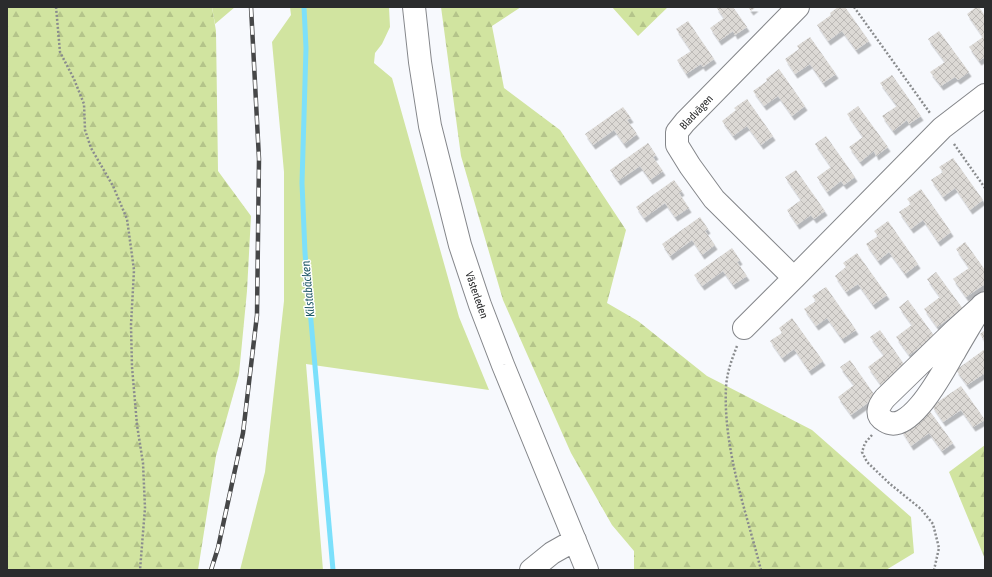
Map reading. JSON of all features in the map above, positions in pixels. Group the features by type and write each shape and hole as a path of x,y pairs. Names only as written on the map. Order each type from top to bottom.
{"street":[{"name":"Västerleden","path":"414,7 420,62 430,126 460,245 480,305 503,365 588,570"},
{"name":"Bladvägen","path":"794,278 714,199 677,145 677,132 685,122 798,7"},
{"path":"744,328 942,128 985,96"},
{"path":"984,304 926,399 910,415 900,422 892,424 885,422 880,416 878,410 880,404 885,398 984,304"},
{"path":"531,570 552,552 575,540"}],"path":[{"path":"56,7 60,52 74,79 84,104 85,130 89,142 113,186 127,219 134,270 131,325 132,367 137,425 143,463 145,508 140,570"},
{"path":"854,7 985,188"},
{"path":"744,328 730,364 726,386 728,420 731,452 762,570"},
{"path":"885,422 865,443 862,452 867,462 890,484 921,508 933,524 939,548 934,570"}],"green space":[{"path":"7,7 212,7 216,31 218,171 251,216 247,291 239,374 216,456 198,570 7,570"},
{"path":"212,7 235,7 215,24"},
{"path":"290,7 389,7 390,27 382,44 375,53 374,63 392,78 459,317 489,390 306,364 323,570 240,570 265,472 284,301 284,172 272,42 291,15"},
{"path":"441,7 521,7 492,26 504,88 560,130 626,230 607,303 638,321 707,376 812,430 911,517 914,553 886,570 634,570 634,551 612,525 571,453 503,300 461,156"},
{"path":"612,7 668,7 638,36"},
{"path":"985,445 985,559 949,472"}],"building":[{"path":"716,7 733,7 747,27 735,35 733,31 719,41 710,28 724,18"},
{"path":"748,7 756,7 751,11"},
{"path":"838,7 845,7 869,41 856,50 842,31 828,41 817,25 831,15 830,13"},
{"path":"976,7 979,7 985,16 985,57 979,61 969,47 983,37 967,14"},
{"path":"688,21 714,59 703,67 701,64 686,74 677,60 691,51 676,29"},
{"path":"939,31 969,72 958,80 955,77 941,86 930,72 945,62 928,39"},
{"path":"810,37 836,74 823,83 810,64 795,74 785,59 799,49 797,46"},
{"path":"779,69 805,106 792,116 778,96 764,106 753,91 767,81 766,79"},
{"path":"892,75 921,116 909,124 907,120 893,131 882,116 897,106 880,83"},
{"path":"747,99 773,136 761,145 747,126 733,136 722,121 736,110 734,108"},
{"path":"858,106 888,147 876,156 874,151 860,162 849,147 863,137 847,114"},
{"path":"623,107 631,118 627,120 637,134 624,144 614,130 593,145 585,134"},
{"path":"826,136 855,177 844,185 841,181 827,192 817,177 831,167 815,144"},
{"path":"648,143 656,155 653,157 663,171 650,180 640,166 618,181 610,170"},
{"path":"953,158 983,200 970,210 955,188 943,197 931,180 943,172 939,167"},
{"path":"796,170 825,211 814,219 811,215 797,225 787,210 801,200 785,177"},
{"path":"674,180 682,191 679,193 689,208 675,217 665,203 644,218 636,207"},
{"path":"921,189 951,232 938,242 923,220 911,229 899,212 911,204 907,199"},
{"path":"700,217 708,229 705,231 715,245 702,255 692,240 670,256 662,244"},
{"path":"888,221 918,264 905,274 889,252 878,261 866,244 878,236 874,231"},
{"path":"965,242 985,270 985,284 966,297 953,279 969,268 956,249"},
{"path":"732,248 740,260 737,262 747,276 733,285 723,271 702,286 694,275"},
{"path":"857,253 887,295 873,305 858,284 846,292 835,276 846,267 843,263"},
{"path":"936,272 963,309 937,327 924,309 940,297 927,279"},
{"path":"826,287 856,330 842,339 827,318 816,326 804,309 816,301 812,296"},
{"path":"908,300 935,337 909,355 896,337 912,325 899,307"},
{"path":"792,318 823,361 809,371 794,349 782,358 770,341 782,333 779,328"},
{"path":"880,330 906,367 881,385 868,367 884,355 870,337"},
{"path":"985,330 985,342 980,334"},
{"path":"985,349 985,373 967,385 956,370"},
{"path":"850,360 876,397 851,415 838,397 854,385 840,367"},
{"path":"961,386 985,420 973,427 961,410 943,422 932,406"},
{"path":"929,410 953,443 942,451 929,433 911,446 901,430"}],"waterway":[{"name":"Kilstabäcken","path":"304,7 306,48 302,183 305,253 333,570"}],"railway":[{"path":"211,570 218,548 243,433 257,315 259,159 251,7"}]}
